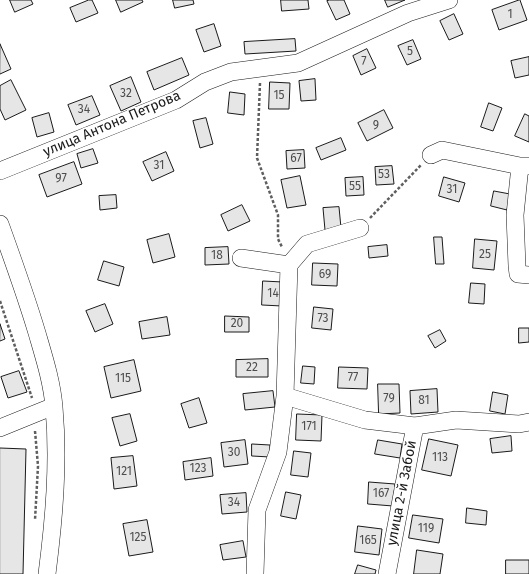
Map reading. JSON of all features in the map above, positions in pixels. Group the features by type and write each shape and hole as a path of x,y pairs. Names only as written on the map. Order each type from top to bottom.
{"street":[{"name":"улица Антона Петрова","path":"0,171 176,100 205,82 231,72 298,63 408,13 448,0"},
{"path":"431,155 442,150 524,166 515,215 517,266 518,274 529,275"},
{"path":"0,224 26,298 47,366 54,406 56,439 55,515 47,574"},
{"path":"255,574 256,510 278,452 285,396 289,265 308,244 360,228"},
{"path":"241,258 289,265"},
{"name":"улица 2-й Забой","path":"285,396 365,420 415,426 387,574"},
{"path":"0,428 54,406"},
{"path":"415,426 456,420 519,424 529,422"}],"path":[{"path":"261,67 257,158 278,215 278,239 289,265"},
{"path":"360,228 431,155"},
{"path":"0,301 32,397 38,466 35,528"}],"building":[{"path":"10,0 31,0 33,4 15,12"},
{"path":"92,0 98,13 76,22 70,8"},
{"path":"116,0 142,0 143,2 121,12"},
{"path":"173,0 193,0 194,4 175,8"},
{"path":"281,0 308,0 309,9 282,11"},
{"path":"344,0 350,14 336,20 327,1"},
{"path":"385,0 405,0 388,7"},
{"path":"520,0 527,20 499,30 492,10"},
{"path":"454,14 463,34 449,40 440,21"},
{"path":"214,24 221,46 204,52 196,30"},
{"path":"295,39 296,51 245,54 244,42"},
{"path":"413,40 421,59 407,65 398,46"},
{"path":"0,44 11,69 0,74"},
{"path":"367,49 376,68 361,75 353,56"},
{"path":"529,57 529,75 515,78 511,61"},
{"path":"182,58 189,75 154,90 147,72"},
{"path":"131,77 141,102 121,111 110,86"},
{"path":"315,79 316,100 301,101 299,81"},
{"path":"11,80 26,110 5,120 0,109 0,86"},
{"path":"270,82 290,83 289,109 269,109"},
{"path":"230,92 245,94 244,115 228,113"},
{"path":"92,96 100,115 76,125 68,105"},
{"path":"489,103 502,108 493,131 481,127"},
{"path":"384,110 393,128 367,141 358,123"},
{"path":"49,113 54,132 37,137 32,118"},
{"path":"525,114 529,116 529,142 515,136"},
{"path":"206,118 213,144 200,148 193,121"},
{"path":"341,138 346,150 321,160 316,148"},
{"path":"93,149 98,163 81,168 77,154"},
{"path":"304,150 305,168 287,169 286,151"},
{"path":"166,152 174,171 152,181 143,162"},
{"path":"74,162 82,184 47,197 39,175"},
{"path":"392,166 394,184 376,185 375,167"},
{"path":"300,176 306,205 287,208 281,180"},
{"path":"363,177 364,195 346,196 345,178"},
{"path":"444,177 465,183 459,202 439,196"},
{"path":"494,191 510,194 507,210 491,206"},
{"path":"116,195 117,208 100,210 99,196"},
{"path":"242,205 250,221 228,231 221,215"},
{"path":"339,207 341,228 325,230 323,208"},
{"path":"169,234 175,257 153,263 147,240"},
{"path":"434,237 442,237 444,264 436,264"},
{"path":"475,239 497,241 494,270 473,268"},
{"path":"387,245 388,256 369,258 368,247"},
{"path":"228,247 229,264 205,265 205,248"},
{"path":"104,261 124,267 119,286 98,280"},
{"path":"313,263 338,264 337,286 312,285"},
{"path":"263,281 283,282 282,306 262,305"},
{"path":"471,283 485,284 484,304 469,303"},
{"path":"105,304 113,324 95,332 86,311"},
{"path":"314,307 333,309 331,330 312,328"},
{"path":"225,316 249,317 249,332 225,332"},
{"path":"167,317 170,335 142,339 139,322"},
{"path":"0,324 5,339 0,341"},
{"path":"519,328 529,328 529,342 519,343"},
{"path":"440,330 446,341 435,348 428,336"},
{"path":"268,359 268,377 236,377 236,360"},
{"path":"134,360 141,391 111,398 104,367"},
{"path":"303,366 315,367 314,384 301,383"},
{"path":"339,367 368,368 367,389 338,388"},
{"path":"19,371 27,392 8,398 1,377"},
{"path":"378,384 399,384 400,413 379,414"},
{"path":"437,389 438,412 411,414 410,391"},
{"path":"273,391 275,407 245,410 243,394"},
{"path":"493,392 508,395 505,414 490,411"},
{"path":"199,398 207,423 189,428 181,404"},
{"path":"130,414 137,441 120,446 112,418"},
{"path":"297,414 322,415 321,441 296,440"},
{"path":"511,436 512,451 492,453 490,439"},
{"path":"429,439 458,445 451,476 422,470"},
{"path":"245,440 248,464 224,467 221,443"},
{"path":"378,440 402,444 400,458 375,454"},
{"path":"252,444 270,445 270,457 252,456"},
{"path":"0,448 26,449 23,574 0,574"},
{"path":"294,451 311,453 308,477 291,475"},
{"path":"133,456 137,486 114,489 111,458"},
{"path":"211,458 213,476 185,480 183,462"},
{"path":"369,482 395,484 393,506 368,504"},
{"path":"286,492 301,495 296,519 281,516"},
{"path":"246,493 247,512 222,514 220,495"},
{"path":"467,508 487,511 486,525 466,523"},
{"path":"413,515 443,519 439,543 409,538"},
{"path":"147,520 153,552 129,556 123,524"},
{"path":"358,526 382,529 379,555 355,552"},
{"path":"243,541 246,557 223,560 220,545"},
{"path":"417,550 443,554 440,574 414,574"},
{"path":"506,560 529,560 529,574 506,574"},
{"path":"358,565 376,570 375,574 355,574"}]}
